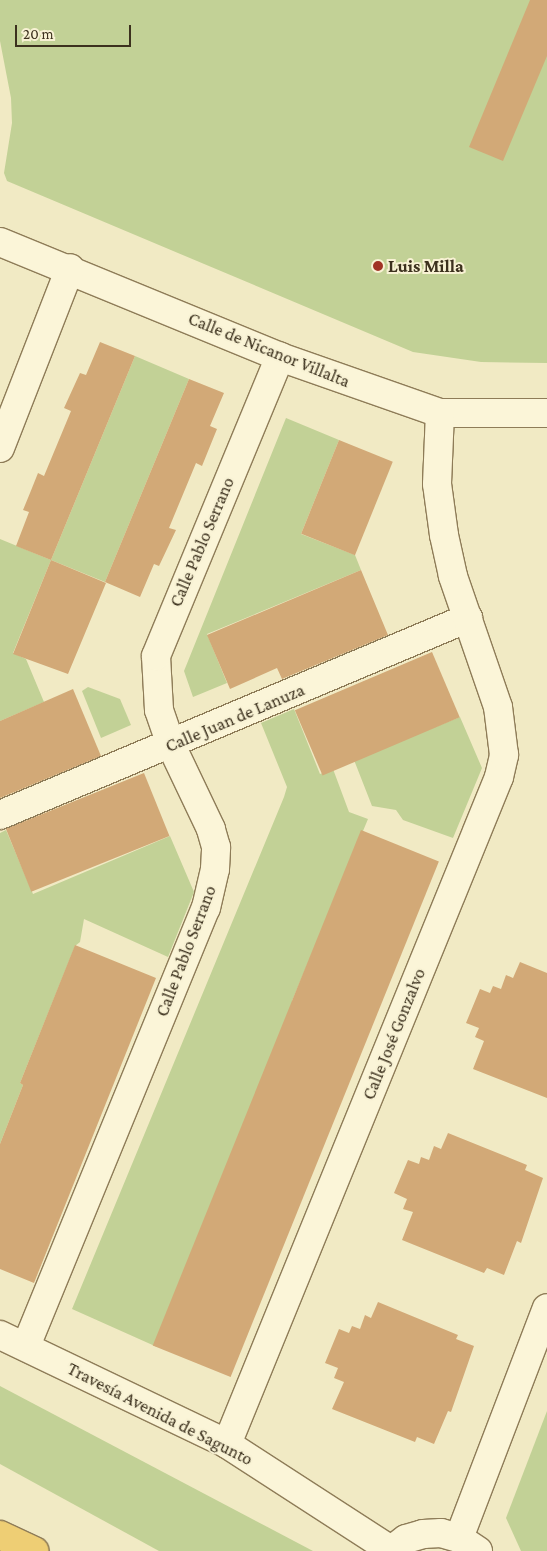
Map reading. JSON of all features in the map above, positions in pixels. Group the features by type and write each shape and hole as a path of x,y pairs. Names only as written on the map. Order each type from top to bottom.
{"highway":[{"path":"0,1535 34,1551"}],"street":[{"name":"Calle de Nicanor Villalta","path":"0,242 70,268 280,357 440,413 547,414"},
{"path":"0,448 70,268"},
{"name":"Calle Pablo Serrano","path":"26,1346 206,908 215,870 216,847 211,829 171,745 159,710 156,656 280,357"},
{"name":"Calle José Gonzalvo","path":"227,1444 499,777 504,755 498,707 453,576 442,526 437,484 440,413"},
{"name":"Calle Juan de Lanuza","path":"0,815 171,745 468,618"},
{"path":"390,1550 406,1539 423,1534 468,1544 547,1308"},
{"name":"Travesía Avenida de Sagunto","path":"0,1335 227,1444 390,1550"}],"green space":[{"name":"Luis Milla","path":"0,0 547,0 547,363 481,362 413,352 7,181 4,173 12,123 11,98 0,41"},
{"path":"135,356 189,379 105,582 51,560"},
{"path":"286,418 339,440 301,534 355,555 361,570 207,634 227,683 193,697 184,671"},
{"path":"0,539 51,560 13,653 26,659 44,702 0,721"},
{"path":"88,687 120,699 131,725 101,738 82,691"},
{"path":"294,709 320,774 333,769 349,812 368,819 292,1001 295,1003 157,1347 72,1309 284,797 287,787 261,723"},
{"path":"460,717 482,768 453,838 403,820 396,810 372,806 354,760"},
{"path":"6,830 33,894 170,836 194,892 168,957 84,919 80,942 75,946 20,1083 23,1085 0,1144 0,833"},
{"path":"0,1386 313,1551 159,1551 0,1464"},
{"path":"547,1411 547,1551 521,1551 506,1518"}],"building":[{"path":"530,0 547,0 547,56 503,161 469,147"},
{"path":"100,342 135,356 51,560 16,546 29,512 23,510 38,473 44,476 71,411 64,408 80,373 86,375"},
{"path":"189,379 224,393 210,426 217,429 202,466 196,463 169,528 176,530 159,566 154,564 140,597 105,582"},
{"path":"339,440 393,462 355,555 301,534"},
{"path":"51,560 106,583 68,674 13,654"},
{"path":"361,570 388,635 282,679 277,668 230,689 207,635"},
{"path":"432,652 460,717 323,776 295,710"},
{"path":"73,689 101,756 0,798 0,721"},
{"path":"144,773 169,836 31,892 6,829"},
{"path":"361,830 439,861 231,1377 153,1346"},
{"path":"75,945 156,978 34,1283 0,1269 0,1144 23,1085 20,1083"},
{"path":"520,962 547,973 547,1098 473,1069 484,1041 475,1037 479,1028 466,1023 480,989 490,993 493,986 501,989 506,975 513,978"},
{"path":"448,1133 527,1165 525,1170 543,1178 521,1243 517,1241 504,1275 487,1268 484,1273 402,1240 413,1212 403,1209 407,1199 394,1193 408,1160 419,1164 421,1157 429,1160 434,1146 441,1149"},
{"path":"378,1302 458,1335 456,1339 474,1346 451,1412 448,1411 434,1444 417,1437 415,1442 332,1409 344,1382 334,1378 338,1368 325,1363 339,1329 349,1333 352,1326 360,1329 365,1315 371,1318"}],"place":[{"name":"Luis Milla","path":"378,266"}]}
